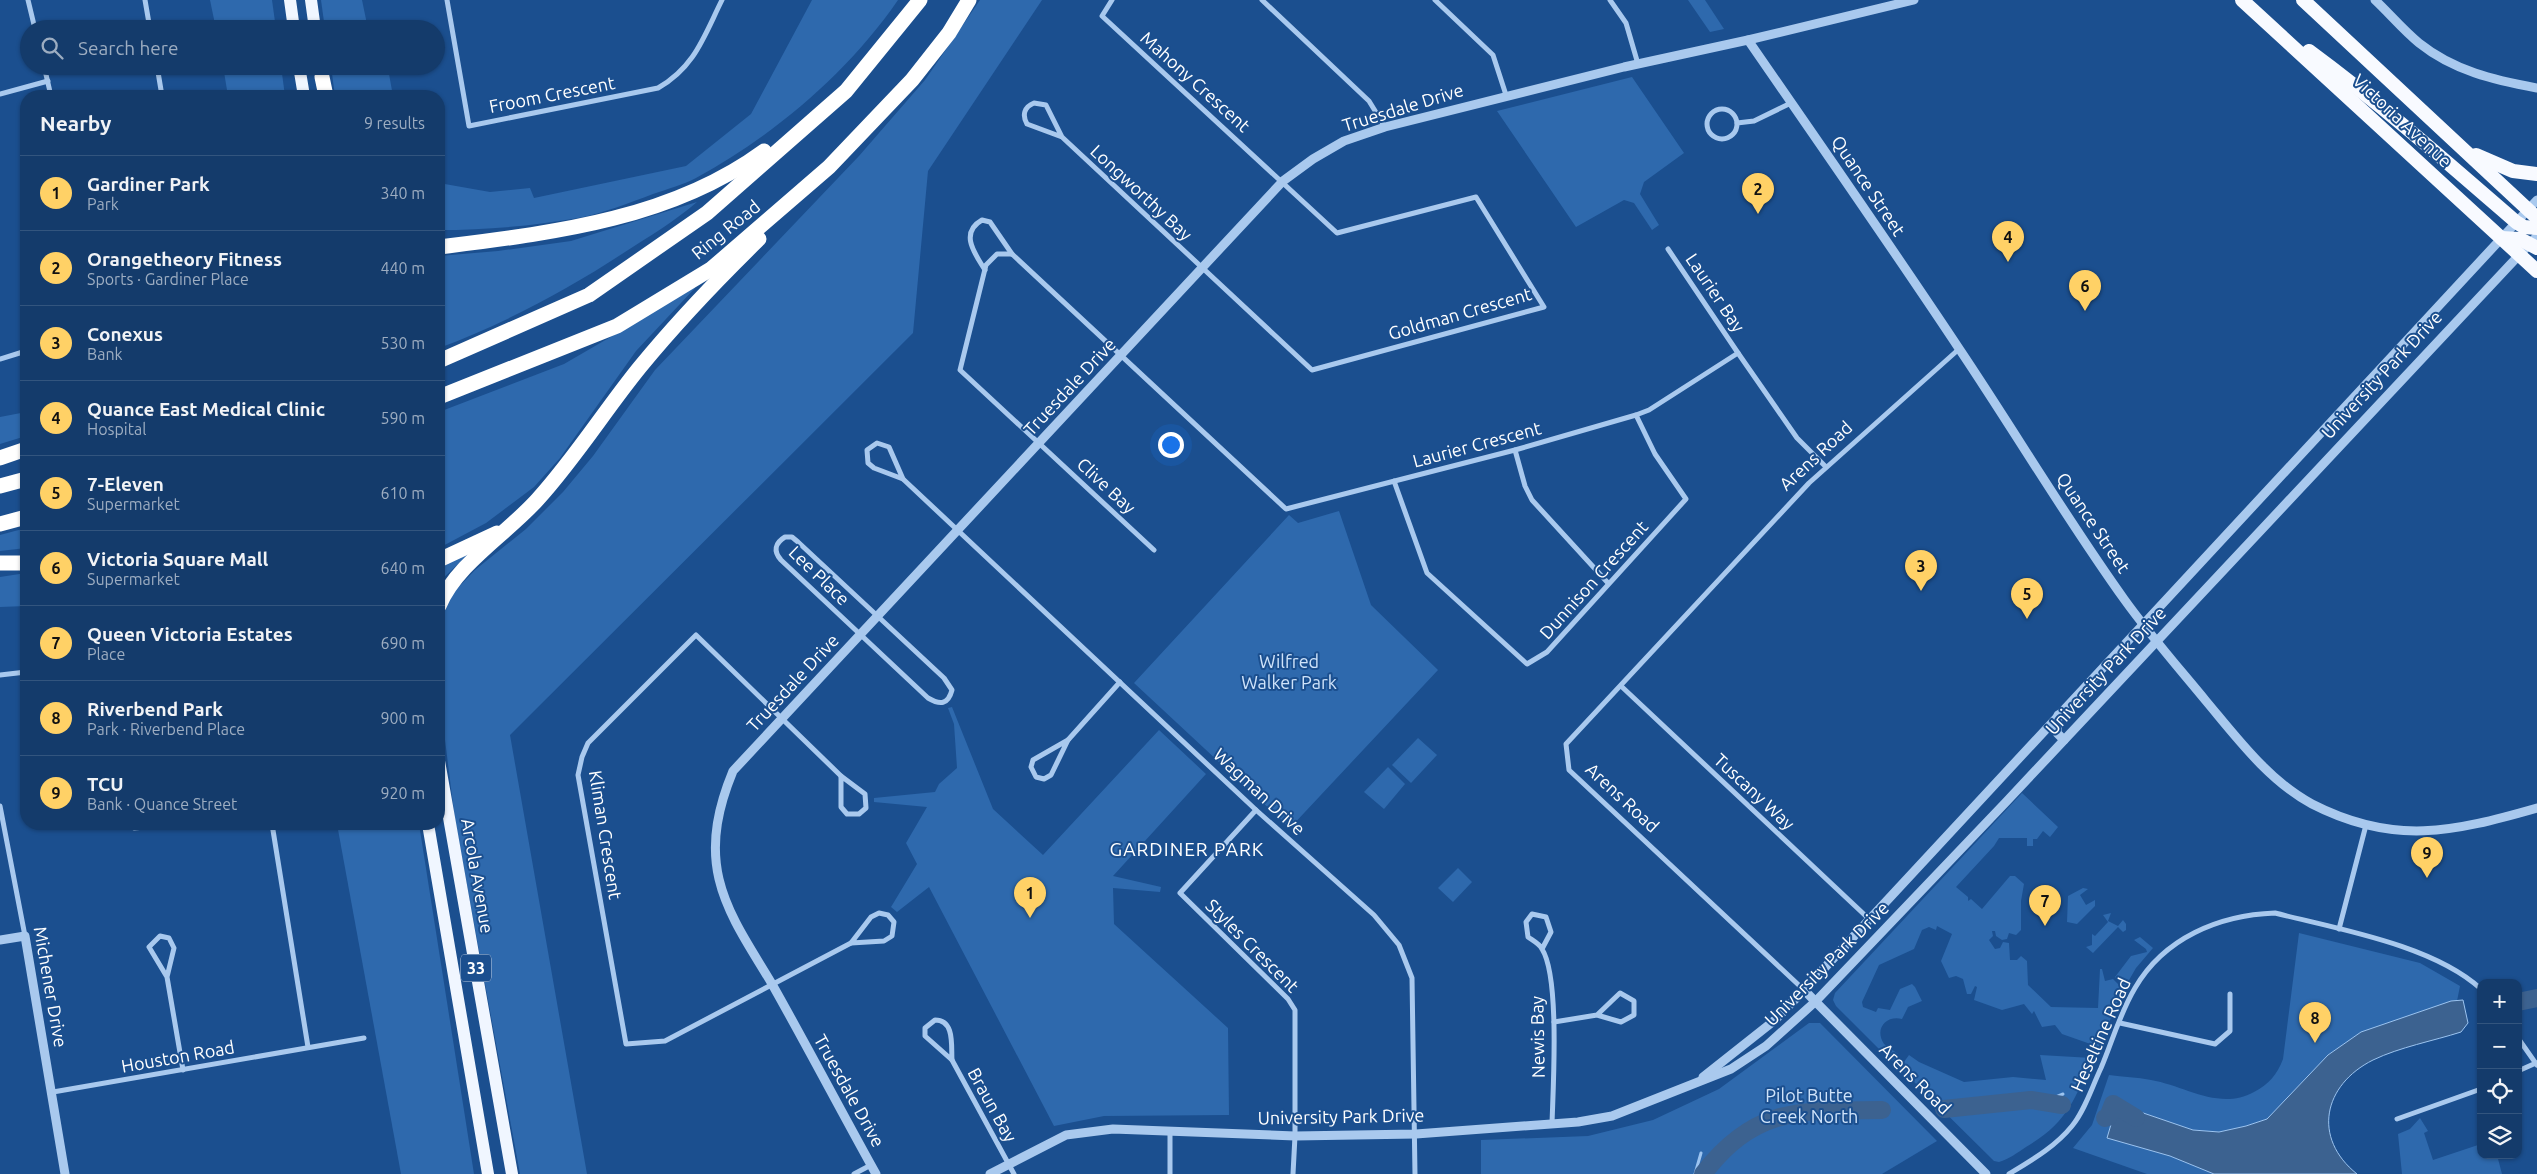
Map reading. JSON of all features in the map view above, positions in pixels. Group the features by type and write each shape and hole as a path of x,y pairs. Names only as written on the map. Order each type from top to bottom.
{"highway":[{"name":"Ring Road","path":"445,358 589,295 707,212 846,91 920,0"},
{"name":"Ring Road","path":"445,396 616,326 711,269 829,167 912,80 949,33 969,0"},
{"name":"Victoria Avenue","path":"2303,0 2464,150 2534,209"},
{"path":"2245,3 2359,88 2516,222 2524,227 2537,228"},
{"name":"Victoria Avenue","path":"2245,3 2537,271"},
{"path":"322,75 324,90"},
{"path":"445,246 527,236 627,216 697,190 751,161 846,91"},
{"path":"2464,150 2513,171 2537,174"},
{"path":"445,597 458,576 537,500 568,464 639,368 672,329 808,192 829,167"},
{"path":"445,236 527,236"},
{"path":"2501,238 2511,236 2535,242"},
{"path":"0,458 20,451"},
{"path":"0,486 20,481"},
{"path":"0,524 20,518"},
{"path":"445,557 510,527"},
{"path":"0,563 20,562"}],"main road":[{"path":"290,0 293,20"},
{"path":"311,0 314,20"},
{"path":"300,75 303,90"},
{"name":"Arcola Avenue","path":"445,795 512,1174"},
{"name":"33","path":"429,830 488,1174"}],"street":[{"path":"28,0 33,20"},
{"path":"145,0 148,20"},
{"name":"Froom Crescent","path":"447,0 469,126 658,88 680,74 693,58 722,0"},
{"name":"Mahony Crescent","path":"1112,0 1102,16 1283,181"},
{"path":"1262,0 1369,101 1386,127"},
{"path":"1610,0 1626,23 1638,64"},
{"name":"Truesdale Drive","path":"876,1174 772,984 734,921 719,878 716,835 721,802 733,771 1040,444 1283,181 1313,159 1344,141 1386,127 1506,95 1914,0"},
{"path":"2375,0 2419,43 2444,61 2470,73 2537,88"},
{"path":"1439,1 1493,55 1506,95"},
{"name":"Quance Street","path":"1748,40 1959,349 2081,535 2143,625 2227,726 2270,773 2310,802 2366,825 2415,832 2456,829 2537,808"},
{"path":"46,75 50,90"},
{"path":"158,75 161,90"},
{"path":"0,94 48,81"},
{"name":"Longworthy Bay","path":"1062,137 1027,124 1024,116 1027,108 1034,103 1046,106 1062,137 1202,268"},
{"path":"1737,123 1754,121 1791,103"},
{"path":"1724,108 1733,113 1737,123 1732,136 1723,139 1710,134 1706,125 1707,119 1713,111 1724,108"},
{"name":"Goldman Crescent","path":"1202,268 1312,370 1544,307 1476,197 1337,233 1283,181"},
{"name":"University Park Drive","path":"1696,1083 1775,1020 1804,990 2501,238 2516,222 2534,209"},
{"path":"985,270 970,247 970,234 976,224 982,220 990,222 1012,254 1121,356"},
{"name":"University Park Drive","path":"990,1174 1008,1163 1066,1135 1113,1129 1295,1136 1416,1134 1552,1125 1612,1116 1731,1069 1766,1046 1816,1001 2519,255 2535,242"},
{"name":"Laurier Bay","path":"1668,249 1738,353"},
{"path":"985,270 986,265 997,254 1012,254"},
{"name":"Clive Bay","path":"985,270 960,370 1154,550"},
{"name":"Arens Road","path":"1959,349 1826,467 1566,744 1568,770 1816,1001 1986,1174"},
{"path":"0,359 20,352"},
{"path":"1738,353 1797,438 1826,467"},
{"name":"Laurier Crescent","path":"1121,356 1286,509 1515,450 1636,415 1649,410 1738,353"},
{"name":"Dunnison Crescent","path":"1394,481 1427,573 1527,664 1547,652 1608,583 1686,500 1655,454 1636,415"},
{"path":"877,443 889,447 903,479 870,466 866,454 870,447 877,443"},
{"path":"1515,450 1525,486 1532,500 1608,583"},
{"name":"Wagman Drive","path":"903,479 1256,810 1374,915 1399,945 1412,978 1416,1134 1415,1174"},
{"name":"Lee Place","path":"860,634 780,560 776,554 778,541 785,537 792,538 798,542 877,616"},
{"path":"860,634 928,698 936,703 944,703 950,698 952,690 944,678 877,616"},
{"name":"Kliman Crescent","path":"772,984 665,1041 626,1044 578,775 582,757 588,743 696,635 782,720"},
{"path":"0,675 20,673"},
{"path":"1068,740 1034,760 1031,767 1034,774 1044,779 1051,776 1068,740 1120,682"},
{"name":"Tuscany Way","path":"1620,686 1869,919"},
{"path":"2058,715 2057,733 2064,740"},
{"path":"782,720 841,776 865,794 866,808 859,814 847,814 841,807 841,776"},
{"name":"Michener Drive","path":"0,806 53,1092 66,1174"},
{"name":"Styles Crescent","path":"1256,810 1180,893 1288,999 1295,1010 1295,1136"},
{"path":"2339,930 2366,825"},
{"path":"273,830 308,1047"},
{"name":"Heseltine Road","path":"2009,1174 2054,1146 2073,1125 2087,1101 2134,989 2148,969 2165,952 2192,933 2228,919 2252,914 2275,913 2429,955 2466,975 2477,985"},
{"path":"772,984 851,943 889,939 894,931 894,922 888,915 874,914 851,943"},
{"name":"Newis Bay","path":"1542,948 1551,932 1546,917 1532,914 1526,922 1528,937 1542,948 1548,969 1554,1022 1552,1125"},
{"path":"0,940 25,936"},
{"path":"167,977 174,948 169,938 160,936 149,947 167,977 183,1070"},
{"path":"1554,1022 1597,1015 1621,1022 1634,1015 1634,1001 1620,993 1597,1015"},
{"path":"2120,1023 2215,1044 2230,1031 2230,994"},
{"name":"Braun Bay","path":"952,1060 926,1040 925,1028 931,1022 939,1020 949,1028 952,1060 1014,1174"},
{"name":"Houston Road","path":"53,1092 364,1038"},
{"path":"2522,1044 2536,1064 2522,1069"},
{"path":"2397,1118 2477,1090"},
{"path":"1170,1132 1170,1174"},
{"path":"1293,1174 1295,1136"},
{"path":"854,1174 871,1165"}],"green space":[{"path":"210,0 272,0 275,20 214,20"},
{"path":"321,0 362,0 366,20 324,20"},
{"path":"812,0 898,0 856,53 807,101 753,143 696,178 616,208 588,216 509,227 445,230 445,184 490,192 530,188 534,198 686,166 751,114"},
{"path":"980,0 1042,0 928,171 913,333 510,735 587,1174 520,1174 455,820 445,740 445,610 451,595 475,570 526,529 563,492 593,456 655,370 859,156 925,80"},
{"path":"1688,0 1705,0 1724,29 1710,32"},
{"path":"224,75 282,75 284,90 227,90"},
{"path":"332,75 389,75 392,90 334,90"},
{"path":"1632,77 1684,153 1644,182 1640,194 1659,225 1652,230 1634,203 1624,200 1576,227 1497,111"},
{"path":"697,202 653,234 558,293 511,317 445,346 445,255 498,251 571,241"},
{"path":"694,285 695,288 636,351 560,458 534,487 486,523 445,545 445,410 564,364 633,324"},
{"path":"20,413 20,438 0,444 0,417"},
{"name":"Wilfred Walker Park","path":"1339,511 1371,605 1438,670 1290,828 1134,683 1289,515 1298,523"},
{"path":"20,530 20,549 0,551 0,535"},
{"path":"470,553 445,576 445,562"},
{"path":"20,574 20,606 0,607 0,577"},
{"name":"GARDINER PARK","path":"952,707 993,809 1043,855 1159,730 1206,774 1113,876 1161,887 1160,892 1113,888 1114,924 1228,1028 1229,1115 1104,1116 1054,1126 929,887 897,912 891,907 917,864 906,843 927,807 874,802 874,798 935,792 939,784 957,768 954,724 948,708"},
{"path":"1418,738 1437,755 1411,783 1392,765"},
{"path":"1388,767 1405,784 1384,809 1364,792"},
{"path":"2022,793 2058,827 2050,837 2043,831 2037,839 2033,839 2033,846 2027,846 2027,838 1999,838 1994,846 1956,887 1968,897 1968,901 1971,899 1982,909 2010,876 2015,876 2024,884 2021,901 2021,930 2016,935 2009,933 2007,939 2002,940 1996,936 1995,931 1992,931 1993,936 1989,940 1995,949 2000,948 2003,942 2009,943 2010,960 2017,960 2021,956 2027,961 2028,985 2051,1007 2098,1008 2100,969 2102,969 2105,981 2113,979 2123,989 2099,1047 2062,1034 2055,1025 2042,1027 2034,1011 2032,1014 2024,1004 2002,1010 1974,1000 1977,987 1975,986 1971,994 1967,994 1963,979 1956,976 1949,978 1941,961 1952,934 1937,926 1936,930 1929,927 1922,930 1914,949 1879,965 1862,1002 1863,1007 1876,1012 1878,1008 1890,1010 1900,989 1912,984 1922,1001 1908,1007 1902,1019 1891,1019 1883,1024 1880,1033 1884,1044 1898,1054 1896,1059 1891,1061 1836,1006 1833,1000 1835,993"},
{"path":"338,830 420,830 474,1174 401,1174"},
{"path":"1458,868 1472,882 1453,902 1438,888"},
{"path":"2083,888 2088,889 2080,895 2086,905 2095,900 2095,906 2077,924 2067,922 2068,896"},
{"path":"2111,913 2108,921 2118,926 2123,920 2126,924 2126,930 2123,932 2118,927 2093,953 2086,947 2092,945 2092,934 2095,936 2108,922 2103,915"},
{"path":"2299,933 2420,963 2460,986 2457,1001 2361,1032 2328,1055 2267,1119 2246,1126 2219,1132 2193,1130 2117,1104 2108,1138 2170,1156 2214,1174 2147,1174 2073,1148 2092,1125 2109,1075 2151,1080 2202,1095 2228,1099 2241,1097 2264,1086 2278,1070 2283,1059"},
{"path":"2140,937 2153,948 2136,968 2125,987 2115,977 2131,956 2147,952 2146,949 2134,940"},
{"name":"Pilot Butte Creek North","path":"1809,1023 1820,1023 1937,1141 1882,1174 1481,1174 1481,1140 1588,1136 1653,1120 1719,1089"},
{"path":"1909,1055 1919,1062 1964,1082 2013,1077 2046,1080 2040,1055 2092,1058 2074,1098 2060,1119 2040,1138 2013,1156 1999,1162 1994,1161 1902,1070 1901,1066"},
{"path":"2420,1118 2428,1131 2424,1133 2433,1160 2477,1145 2477,1159 2498,1159 2502,1174 2402,1174 2398,1134 2410,1129"}],"shaded area":[{"path":"2463,1000 2468,1023 2461,1032 2383,1055 2356,1071 2343,1083 2334,1098 2329,1113 2329,1129 2333,1145 2343,1160 2357,1174 2214,1174 2170,1156 2107,1138 2117,1104 2193,1130 2219,1132 2267,1119 2328,1055 2361,1032 2451,1001"}],"waterway":[{"path":"2522,1001 2537,998"},
{"path":"2044,1102 2063,1094"},
{"path":"1944,1109 2031,1100 2062,1105"},
{"path":"2105,1118 2108,1117 2113,1104 2136,1118"},
{"path":"1703,1174 1723,1151 1742,1135 1782,1116 1804,1112 1882,1110"},
{"path":"1695,1174 1701,1153"}],"place":[{"name":"Orangetheory Fitness","path":"1758,214"},
{"name":"Quance East Medical Clinic","path":"2008,262"},
{"name":"Victoria Square Mall","path":"2085,311"},
{"name":"Conexus","path":"1921,591"},
{"name":"7-Eleven","path":"2027,619"},
{"name":"TCU","path":"2427,878"},
{"name":"Gardiner Park","path":"1030,918"},
{"name":"Queen Victoria Estates","path":"2045,926"},
{"name":"Riverbend Park","path":"2315,1043"}],"district":[{"name":"GARDINER PARK","path":"1187,849"}]}
